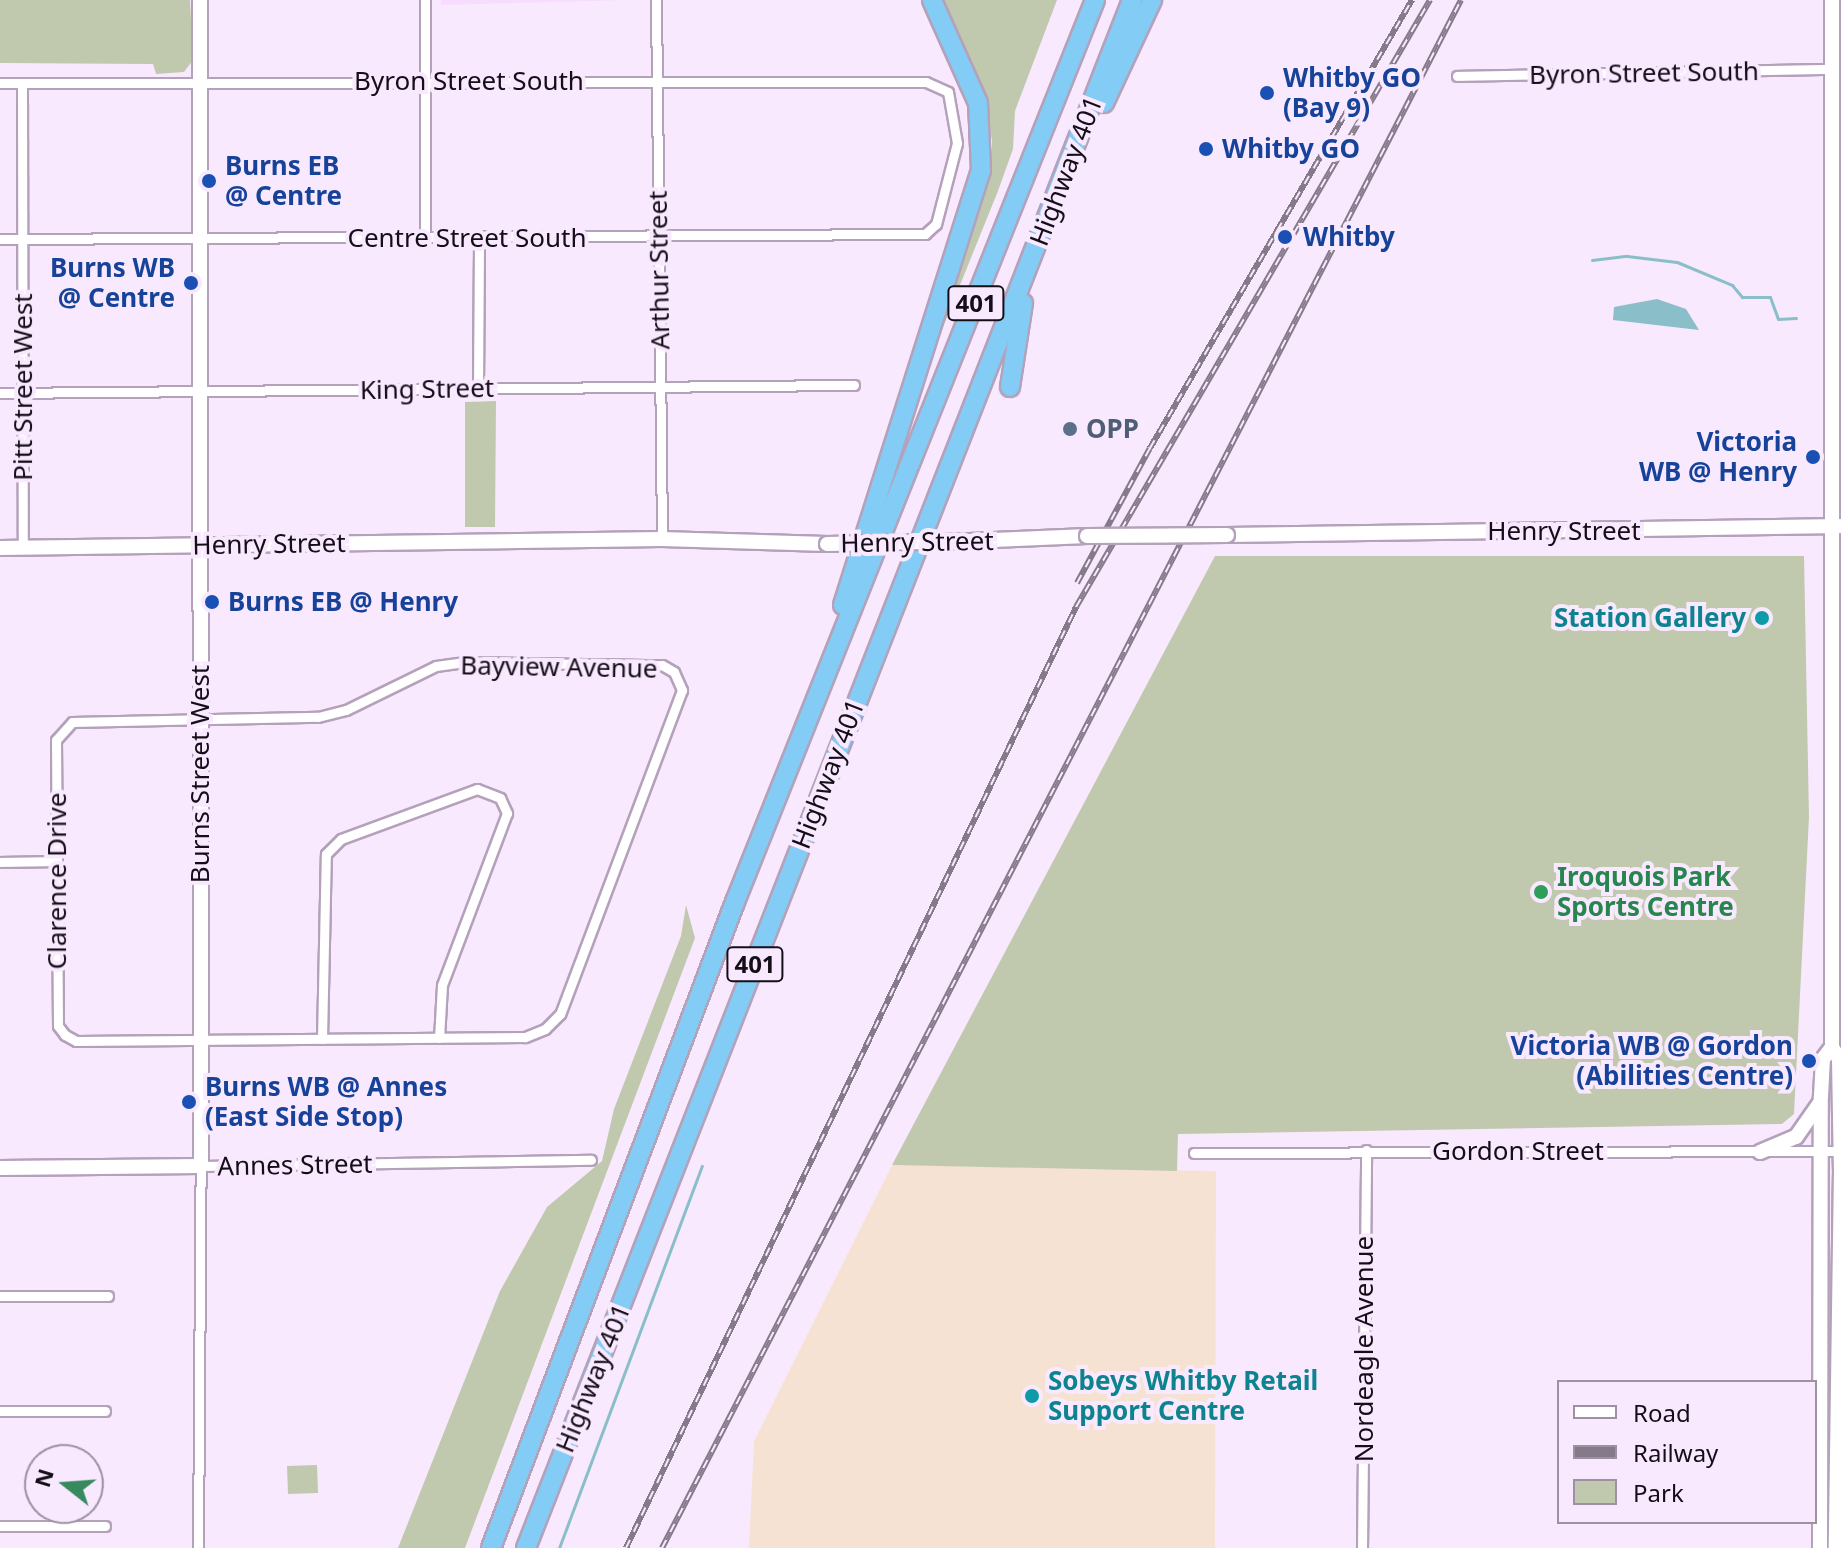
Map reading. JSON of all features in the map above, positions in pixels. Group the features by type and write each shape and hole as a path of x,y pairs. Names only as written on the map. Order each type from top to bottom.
{"highway":[{"path":"735,902 850,586 981,171 978,103 932,0"},
{"name":"Highway 401","path":"491,1548 735,902 1043,133 1092,0"},
{"name":"Highway 401","path":"526,1548 1132,0"},
{"path":"1010,387 1034,254 1152,0"}],"main road":[{"name":"Burns Street West","path":"200,0 201,1166"},
{"path":"1832,0 1831,69 1836,129 1837,526 1832,1047 1839,1059 1840,1151 1836,1548"},
{"name":"Henry Street","path":"0,548 662,539 827,544 1087,536 1837,526"},
{"path":"1820,1548 1821,1096 1823,1059 1832,1047"},
{"path":"1760,1152 1796,1137 1817,1112 1821,1096"},
{"name":"Annes Street","path":"0,1168 201,1166"}],"street":[{"path":"425,0 425,239"},
{"name":"Arthur Street","path":"656,0 662,539"},
{"name":"Byron Street South","path":"1457,76 1831,69"},
{"name":"Byron Street South","path":"0,83 657,81 937,84 948,92 957,143 952,177 933,231"},
{"name":"Pitt Street West","path":"22,83 23,547"},
{"name":"Centre Street South","path":"0,239 425,239 933,231"},
{"path":"478,388 479,238"},
{"name":"King Street","path":"0,393 854,385"},
{"name":"Bayview Avenue","path":"200,720 318,717 346,710 436,666 463,662 662,665 674,672 681,700 560,1014 545,1029 525,1037 322,1039"},
{"name":"Clarence Drive","path":"200,720 72,722 56,740 58,1026 65,1035 76,1041 322,1039"},
{"path":"322,1039 326,854 341,839 477,789 500,798 507,813 442,985 439,1038"},
{"path":"0,862 57,861"},
{"name":"Gordon Street","path":"1194,1153 1366,1150 1840,1151"},
{"name":"Nordeagle Avenue","path":"1362,1548 1366,1150"},
{"name":"Annes Street","path":"201,1166 591,1160"},
{"name":"Burns Street West","path":"198,1548 201,1166"},
{"path":"0,1296 108,1296"},
{"path":"0,1411 105,1411"},
{"path":"0,1526 105,1526"}],"shaded area":[{"path":"441,0 629,0 441,5"},
{"path":"1657,299 1686,309 1699,330 1613,320 1614,307"},
{"path":"892,1165 1216,1171 1215,1548 749,1548 754,1441"}],"green space":[{"path":"0,0 190,0 193,60 184,72 156,74 153,64 0,63"},
{"path":"943,0 1057,0 1015,111 1013,149 920,384 988,180 992,141 985,95"},
{"path":"496,401 495,527 465,527 465,402"},
{"path":"1215,556 1804,556 1809,817 1794,1114 1782,1124 1178,1134 1177,1171 892,1165"},
{"path":"686,905 695,938 465,1548 398,1548 500,1291 547,1207 602,1161 614,1109 681,936"},
{"path":"317,1465 318,1493 288,1494 287,1466"}],"waterway":[{"path":"1592,260 1627,256 1677,262 1732,285 1742,297 1770,297 1778,319 1796,318"},
{"path":"559,1548 702,1166"}],"railway":[{"path":"1077,583 1150,448 1412,0"},
{"path":"626,1548 1076,607 1430,0"},
{"path":"662,1548 1461,0"}],"place":[{"name":"Whitby GO (Bay 9)","path":"1267,93"},
{"name":"Whitby GO","path":"1206,149"},
{"name":"Burns EB @ Centre","path":"209,181"},
{"name":"Whitby","path":"1285,237"},
{"name":"Burns WB @ Centre","path":"191,283"},
{"name":"OPP","path":"1070,429"},
{"name":"Victoria WB @ Henry","path":"1813,457"},
{"name":"Burns EB @ Henry","path":"212,602"},
{"name":"Station Gallery","path":"1762,618"},
{"name":"Iroquois Park Sports Centre","path":"1541,892"},
{"name":"Victoria WB @ Gordon (Abilities Centre)","path":"1809,1061"},
{"name":"Burns WB @ Annes (East Side Stop)","path":"189,1102"},
{"name":"Sobeys Whitby Retail Support Centre","path":"1032,1396"}]}
